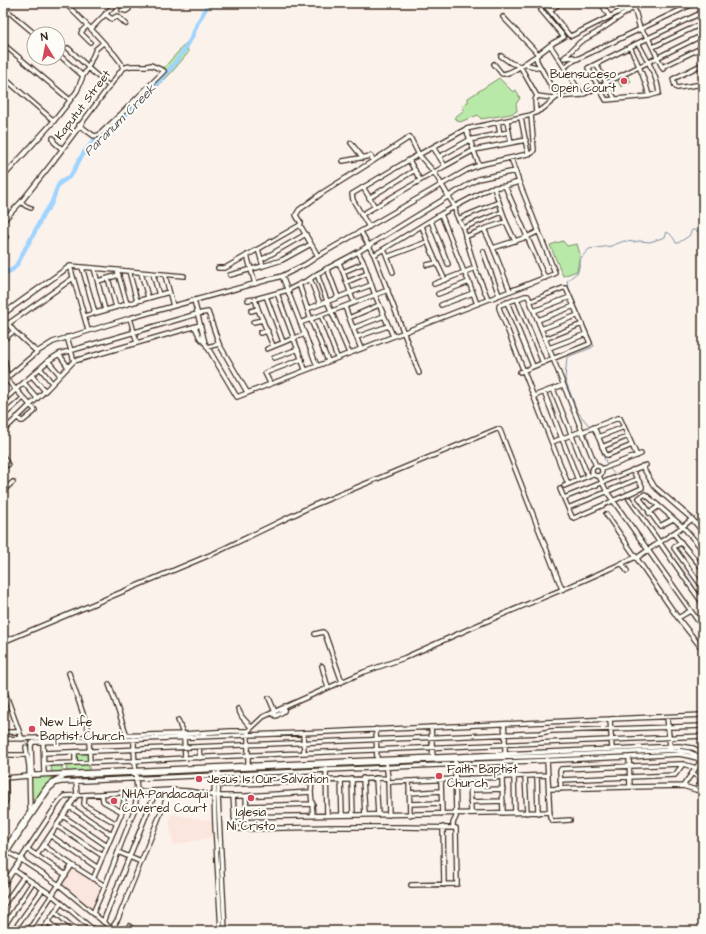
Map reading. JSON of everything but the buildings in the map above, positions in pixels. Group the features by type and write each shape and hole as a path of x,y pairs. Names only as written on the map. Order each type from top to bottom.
{"street":[{"path":"91,29 116,3"},
{"path":"122,10 126,11 129,9 126,3"},
{"path":"544,3 571,36 637,3"},
{"path":"550,11 560,3"},
{"path":"601,3 609,16"},
{"path":"565,68 571,62 694,3"},
{"name":"Kaputut Street","path":"3,221 21,202 123,68 91,29 67,4"},
{"path":"630,6 640,29 648,38 663,68 703,47"},
{"path":"564,58 580,42 596,33 630,6"},
{"path":"3,7 26,26"},
{"path":"494,64 502,74 506,74 520,66 527,64 550,45 564,37 541,10"},
{"path":"105,14 112,18 117,16 126,24"},
{"path":"638,43 648,62 659,92 658,94 606,100 588,68 638,43 648,38 702,14"},
{"path":"503,17 537,55 537,61 540,68 557,97"},
{"path":"653,47 703,23"},
{"path":"87,26 81,33 90,42"},
{"path":"536,96 552,98 582,95 703,36"},
{"path":"3,177 65,107 77,90 96,49 103,43"},
{"path":"3,44 70,100"},
{"path":"550,45 582,95"},
{"path":"630,47 640,66 649,96"},
{"path":"68,48 109,86"},
{"path":"501,56 511,63 520,66 536,96 536,113"},
{"path":"559,58 573,57 577,59"},
{"path":"66,61 83,76"},
{"path":"527,64 540,68"},
{"path":"524,73 527,64"},
{"path":"596,64 615,99"},
{"path":"79,125 94,136 98,135 164,71 151,65 130,66 123,68"},
{"path":"703,65 674,78 673,80 677,88 703,84"},
{"path":"3,77 54,121"},
{"path":"369,227 352,200 352,194 409,160 466,129 531,116 544,108 557,97"},
{"path":"5,378 37,352 53,342 88,330 282,276 306,264 467,170 479,165 532,153 534,150 531,116"},
{"path":"521,118 528,154"},
{"path":"507,121 511,143"},
{"path":"498,123 500,134"},
{"path":"466,129 479,165"},
{"path":"439,156 469,140 509,132"},
{"path":"318,256 300,225 301,223 296,215 300,210 322,193 410,137 419,155 434,172 455,207 456,214 463,228 475,268 488,299"},
{"path":"53,138 54,142 62,149"},
{"path":"361,215 474,150 526,140"},
{"path":"351,144 363,158"},
{"path":"433,147 445,166"},
{"path":"343,161 371,156 373,161"},
{"path":"194,300 207,348 237,396 554,274 555,272 511,158"},
{"path":"409,160 420,180"},
{"path":"369,198 415,170"},
{"path":"248,300 288,290 310,279 327,268 358,252 478,179 515,171"},
{"path":"374,255 441,214 490,188 519,182"},
{"path":"505,186 545,278"},
{"path":"363,187 375,207"},
{"path":"494,188 502,212 515,241"},
{"path":"21,202 31,208"},
{"path":"458,218 499,202"},
{"path":"463,228 502,212"},
{"path":"441,214 477,304"},
{"path":"431,221 448,264"},
{"path":"466,237 506,222"},
{"path":"218,268 224,268 230,265 300,225"},
{"path":"422,226 427,242 445,280"},
{"path":"484,229 510,291"},
{"path":"493,248 527,237 539,231"},
{"path":"361,232 374,255 419,373"},
{"path":"261,260 306,234"},
{"path":"387,257 427,242"},
{"path":"230,265 231,275 282,260 311,244"},
{"path":"258,249 263,266"},
{"path":"384,249 393,272"},
{"path":"358,252 368,273 379,306 393,336"},
{"path":"483,252 499,295"},
{"path":"247,255 255,284"},
{"path":"339,263 354,303"},
{"path":"343,272 364,263"},
{"path":"427,265 436,263"},
{"path":"70,266 88,330"},
{"path":"3,314 70,266 184,276"},
{"path":"82,267 95,313"},
{"path":"94,268 105,310"},
{"path":"327,268 338,297"},
{"path":"434,284 475,268"},
{"path":"117,270 126,304"},
{"path":"129,272 137,301"},
{"path":"141,273 148,297"},
{"path":"347,282 368,273"},
{"path":"152,274 158,295"},
{"path":"317,274 349,353"},
{"path":"165,275 174,306"},
{"path":"98,282 119,276"},
{"path":"282,276 317,366"},
{"path":"8,324 73,278"},
{"path":"108,278 116,307"},
{"path":"310,279 320,304"},
{"path":"438,294 469,282"},
{"path":"299,284 311,320 328,361"},
{"path":"308,309 371,285"},
{"path":"522,371 590,344 565,288 531,301"},
{"path":"300,323 388,290"},
{"path":"84,316 169,292"},
{"path":"277,293 305,370"},
{"path":"441,305 473,293"},
{"path":"266,296 283,342"},
{"path":"602,469 599,466 596,466 528,296 500,305 499,308 522,371 534,396 552,442 566,485 593,474 599,476 607,492 703,628"},
{"path":"534,311 570,297"},
{"path":"256,299 258,309 273,346"},
{"path":"517,299 543,363"},
{"path":"507,302 533,366"},
{"path":"349,318 379,306"},
{"path":"538,320 574,306"},
{"path":"345,307 361,349"},
{"path":"251,311 258,309"},
{"path":"3,401 48,361 59,354 208,312 219,344 247,392"},
{"path":"321,315 338,357"},
{"path":"541,329 578,315"},
{"path":"353,328 384,316"},
{"path":"3,318 14,331 37,352"},
{"path":"130,318 137,343"},
{"path":"254,322 262,320"},
{"path":"545,339 582,324"},
{"path":"3,431 74,361 200,325"},
{"path":"357,337 388,326"},
{"path":"195,327 205,343"},
{"path":"3,340 14,331"},
{"path":"260,333 268,331"},
{"path":"267,349 305,334"},
{"path":"549,348 586,334"},
{"path":"67,337 74,361"},
{"path":"207,348 219,344"},
{"path":"274,358 298,349"},
{"path":"59,354 68,367"},
{"path":"3,359 5,361 5,378 34,410 34,412 23,421 17,418"},
{"path":"270,383 265,373 302,359"},
{"path":"48,361 60,375"},
{"path":"40,368 52,383"},
{"path":"32,376 45,391"},
{"path":"24,383 37,398"},
{"path":"534,396 563,385"},
{"path":"553,389 588,476"},
{"path":"544,392 578,480"},
{"path":"3,416 23,398"},
{"path":"552,442 619,418 621,419 632,445 639,455 602,469"},
{"path":"598,437 624,427"},
{"path":"592,428 598,437 605,455 607,456 632,445"},
{"path":"3,642 217,552 312,506 497,429 500,430 562,589"},
{"path":"602,446 628,436"},
{"path":"3,456 8,465"},
{"path":"593,474 592,470 596,466"},
{"path":"564,498 644,466 655,487 692,519 703,532"},
{"path":"599,476 602,474 602,469"},
{"path":"560,489 572,517 574,518 642,488 632,470"},
{"path":"568,508 637,479"},
{"path":"3,489 13,482"},
{"path":"673,519 660,526 639,498 645,494 683,526 703,550"},
{"path":"629,499 703,604"},
{"path":"650,513 659,506"},
{"path":"606,514 678,618 703,650"},
{"path":"269,698 273,712 276,716 284,711 286,706 369,670 411,655 636,557 659,543 692,519"},
{"path":"673,533 703,569"},
{"path":"681,543 674,548 703,588"},
{"path":"622,563 627,571"},
{"path":"678,618 690,610"},
{"path":"315,634 323,632 325,634 342,682"},
{"path":"322,666 328,688"},
{"path":"69,673 90,739 90,762"},
{"path":"110,684 127,736"},
{"path":"3,687 22,739"},
{"path":"238,709 242,717 251,727"},
{"path":"248,766 248,733 251,727 263,717 273,712"},
{"path":"3,739 134,740 248,733 431,727 703,715"},
{"path":"667,717 670,747"},
{"path":"610,719 612,749"},
{"path":"178,720 184,736 185,758"},
{"path":"550,722 551,731"},
{"path":"504,724 505,754"},
{"path":"44,753 432,738 551,731 703,726"},
{"path":"431,727 433,758"},
{"path":"376,729 378,750 377,761"},
{"path":"3,732 19,732"},
{"path":"303,732 304,753"},
{"path":"27,820 30,811 32,743 127,736 184,736"},
{"path":"44,764 703,736"},
{"path":"93,913 135,808 137,792 134,740"},
{"path":"43,742 44,774"},
{"path":"551,743 552,752"},
{"path":"30,811 56,783 197,768 377,761 679,746 694,748 703,753"},
{"path":"26,747 30,773"},
{"path":"197,768 199,747"},
{"path":"326,768 377,761 386,763 676,750 689,752 702,759"},
{"path":"75,752 76,763"},
{"path":"3,858 4,851 27,820 46,788 51,781 60,777 326,768 386,768 629,758 679,754 702,759"},
{"path":"3,755 27,755"},
{"path":"546,756 550,818 554,821 570,820"},
{"path":"629,758 630,787"},
{"path":"453,828 453,823 456,819 454,759"},
{"path":"683,786 702,759"},
{"path":"386,763 389,815"},
{"path":"561,789 561,769 683,764 696,768"},
{"path":"560,780 675,775 683,764"},
{"path":"326,768 325,781 327,816"},
{"path":"217,772 216,796 221,896 221,931"},
{"path":"3,807 6,800 4,778 30,773 34,775 136,774"},
{"path":"692,773 703,780 696,790"},
{"path":"388,782 548,775"},
{"path":"525,776 527,813"},
{"path":"537,776 538,813"},
{"path":"514,777 515,813"},
{"path":"363,778 365,815"},
{"path":"376,778 378,815"},
{"path":"217,784 388,778"},
{"path":"470,778 471,813"},
{"path":"502,778 503,814"},
{"path":"340,779 342,815"},
{"path":"352,779 353,815"},
{"path":"441,780 442,814"},
{"path":"37,855 77,795 76,781"},
{"path":"312,781 311,792 314,816"},
{"path":"409,781 410,814"},
{"path":"549,790 683,786 696,790 703,790"},
{"path":"470,790 502,789"},
{"path":"3,886 63,796 170,790 188,791 216,796 246,796 311,792"},
{"path":"4,851 20,859 59,885 111,930 118,919 170,790"},
{"path":"103,922 156,791"},
{"path":"409,793 441,791"},
{"path":"93,879 122,812 124,793"},
{"path":"102,794 104,802 122,812"},
{"path":"85,795 84,804 86,806 117,824"},
{"path":"233,796 235,827 239,829 332,827 456,828 457,884 411,885"},
{"path":"246,796 247,818"},
{"path":"30,801 38,802"},
{"path":"470,802 502,801"},
{"path":"410,804 442,803"},
{"path":"247,806 313,804"},
{"path":"70,806 112,835"},
{"path":"234,817 247,818 471,813 503,814 550,812"},
{"path":"63,816 108,846"},
{"path":"57,826 103,856"},
{"path":"443,827 444,885"},
{"path":"51,836 98,868"},
{"path":"44,846 105,886"},
{"path":"27,849 66,875"},
{"path":"118,852 141,862"},
{"path":"28,931 72,865"},
{"path":"14,870 52,895 95,931"},
{"path":"3,906 24,876"},
{"path":"4,929 33,882"},
{"path":"13,931 43,889"},
{"path":"221,896 225,931"},
{"path":"42,931 61,903"},
{"path":"55,912 77,931"},
{"path":"48,922 59,931"},
{"path":"17,926 23,931"},
{"path":"124,931 129,926 135,931"}],"shaded area":[{"path":"171,814 213,821 215,834 209,838 173,845 169,820"},
{"path":"72,867 104,887 92,911 60,884"}],"green space":[{"path":"187,42 188,53 171,73 141,103 134,101"},
{"name":"Buensuceso Open Court","path":"627,75 631,81 621,87 618,81"},
{"path":"499,78 513,92 516,90 520,98 516,104 517,111 511,114 481,119 478,115 460,122 454,118 464,110 463,105 468,102 468,98"},
{"path":"563,241 567,246 577,244 580,254 577,271 563,276 550,245"},
{"path":"88,752 88,761 77,761 77,753"},
{"path":"89,763 89,771 67,772 66,764"},
{"path":"62,764 62,772 52,773 51,765"},
{"path":"59,774 69,775 53,779 39,797 33,800 31,799 30,778"},
{"path":"65,777 110,777 108,779 62,780 45,790 53,781"}],"waterway":[{"name":"Paranum Creek","path":"112,124 127,113 172,67 192,37 197,24 209,3"},
{"name":"Paranum Creek","path":"3,272 12,270 17,264 43,215 51,204 59,184 71,175 86,150 102,133"},
{"path":"590,427 577,411 565,379 567,357 594,346 567,281 578,272 581,258 589,249 611,246 624,241 650,242 665,237 667,232 672,236 676,243 678,243 689,236 692,230 702,234 703,232"},
{"path":"592,430 607,465"},
{"path":"609,468 616,476"},
{"path":"618,479 622,484"},
{"path":"623,487 627,493"},
{"path":"629,495 660,539"},
{"path":"664,545 690,580 703,601"}],"place":[{"name":"Buensuceso Open Court","path":"624,81"},
{"name":"New Life Baptist Church","path":"32,729"},
{"name":"Faith Baptist Church","path":"439,776"},
{"name":"Jesus Is Our Salvation","path":"199,779"},
{"name":"Iglesia Ni Cristo","path":"251,798"},
{"name":"NHA-Pandacaqui Covered Court","path":"114,801"}]}
